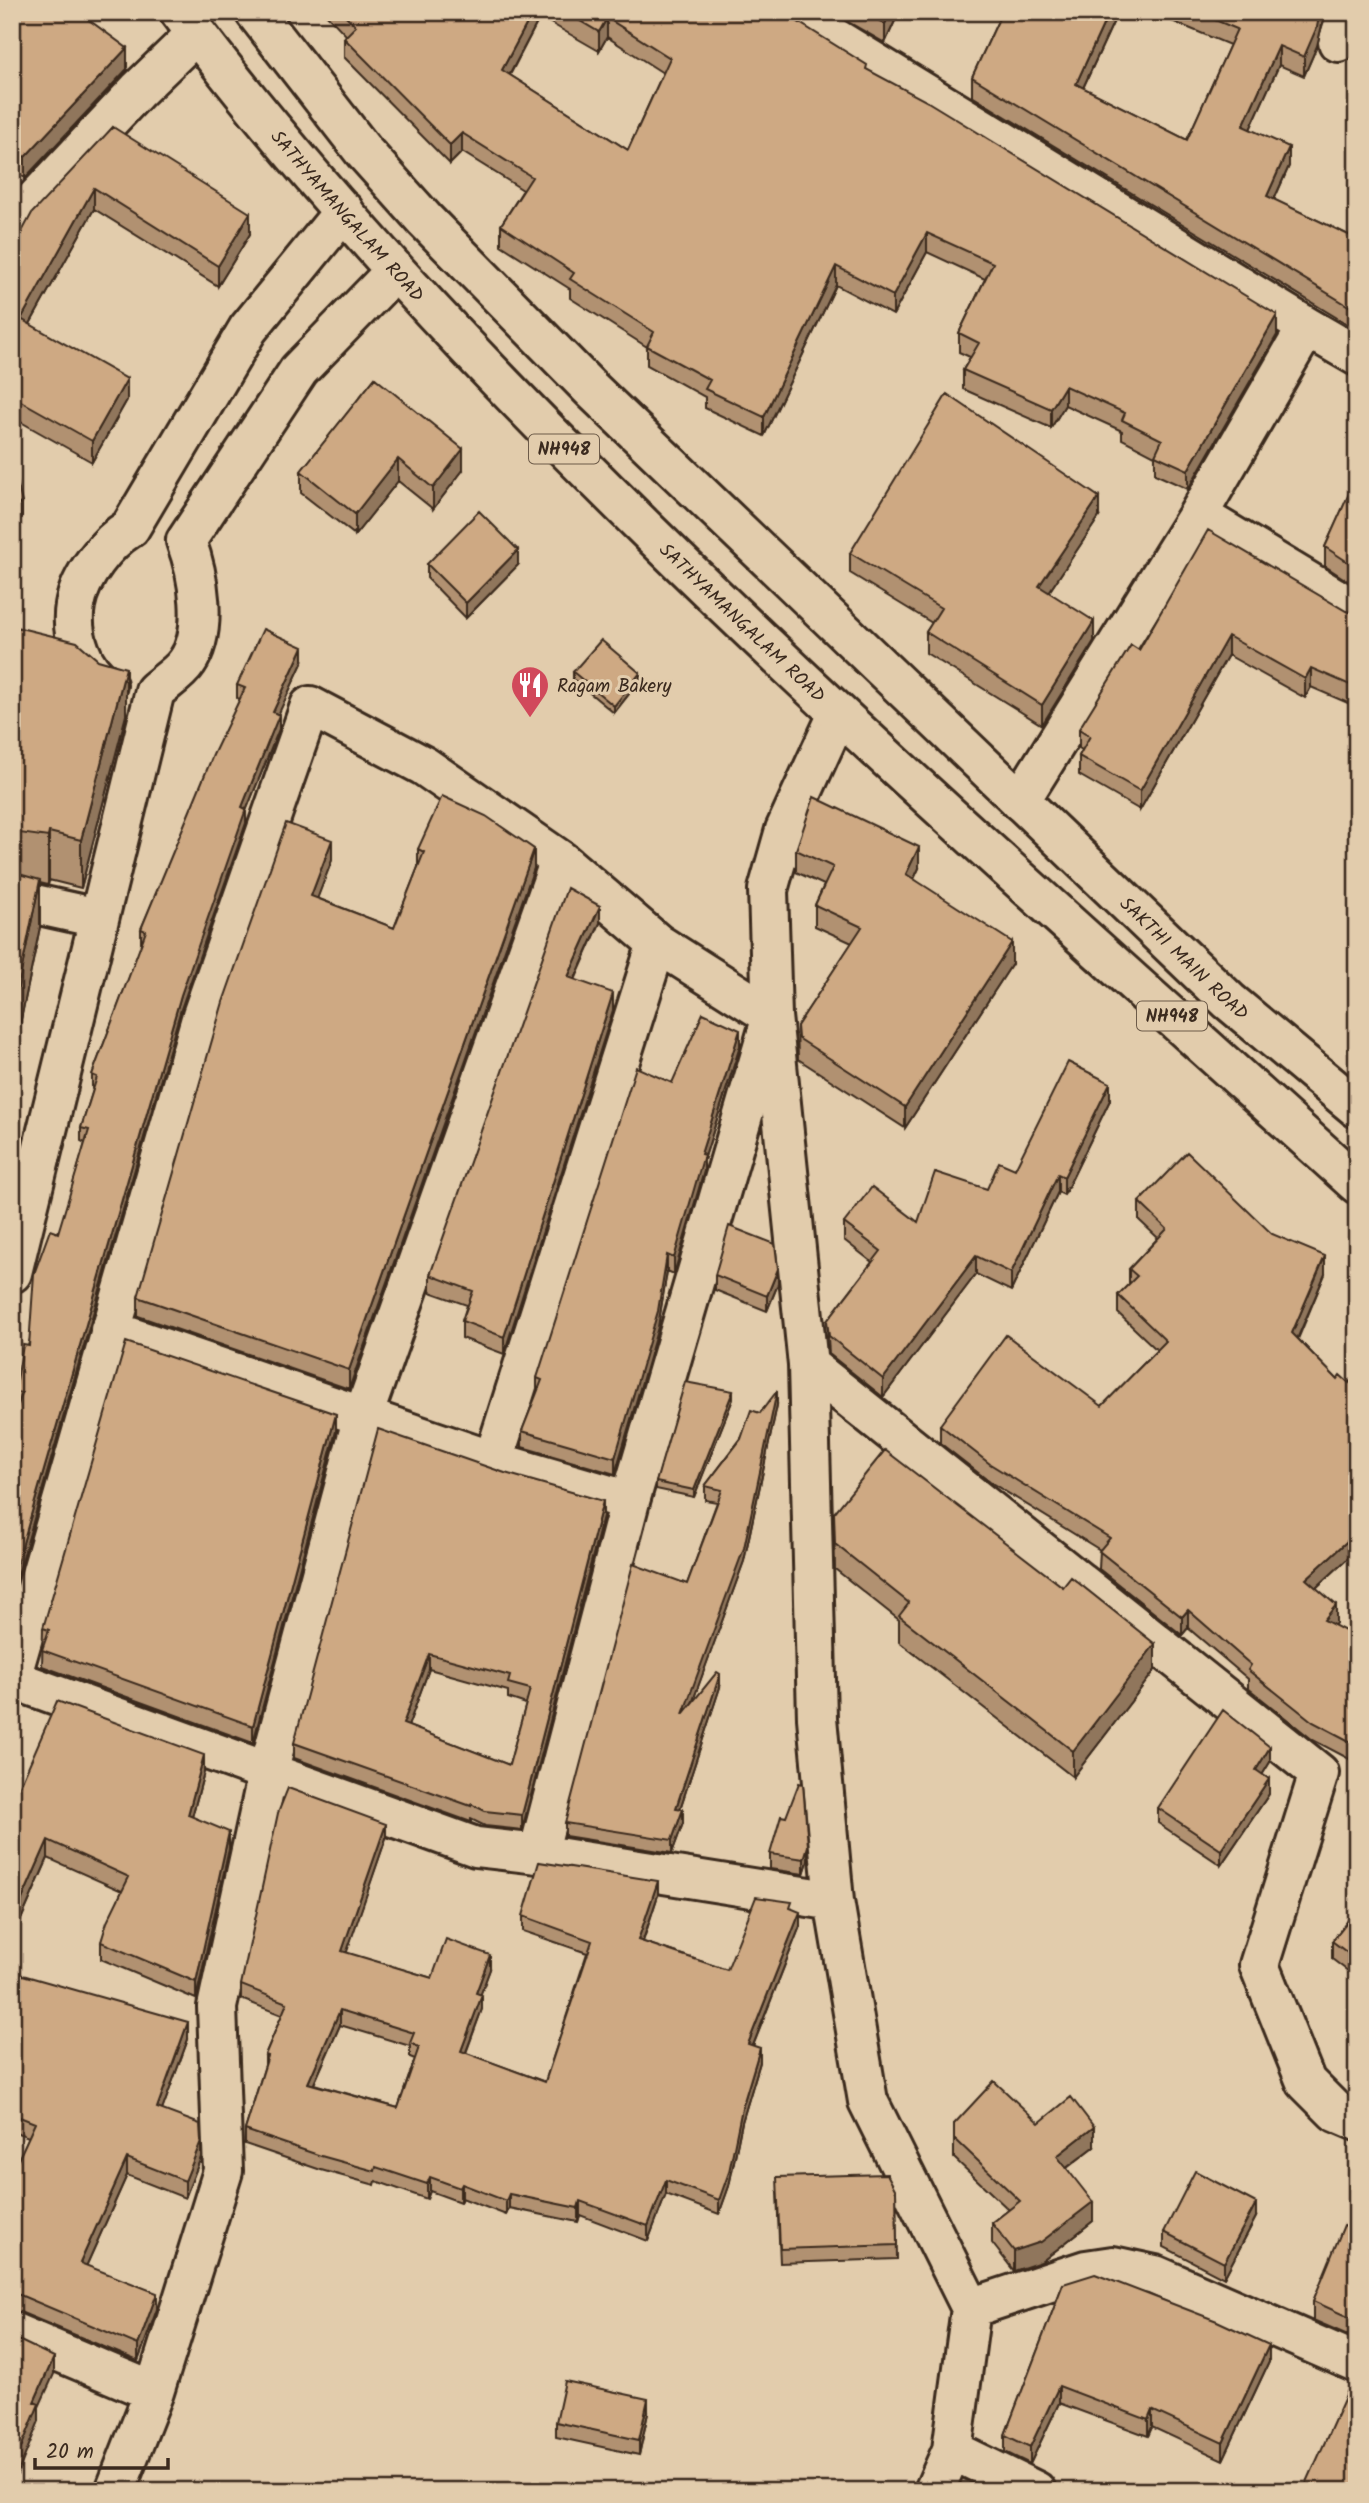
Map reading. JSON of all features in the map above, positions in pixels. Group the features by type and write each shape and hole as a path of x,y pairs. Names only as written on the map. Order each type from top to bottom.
{"main road":[{"name":"NH948","path":"255,12 364,152 425,220 592,390 1020,801"},
{"path":"792,12 1357,356"},
{"path":"12,224 138,90 188,23"},
{"name":"SATHYAMANGALAM ROAD","path":"188,23 395,271 551,436 838,714 1357,1184"},
{"path":"155,691 121,693 65,657 76,632 75,604 95,562 113,538 130,528 248,329 344,211"},
{"path":"186,541 299,370 395,271"},
{"path":"1020,801 1198,514 1307,327"},
{"path":"1198,514 1357,611"},
{"path":"130,528 186,541"},
{"path":"12,1273 155,691 187,662 195,642 199,608 197,572 186,541"},
{"path":"772,1016 657,943 560,860 424,766 310,706 202,1015 12,1677 476,1847 538,1854 834,1900"},
{"path":"838,714 785,830 768,890 772,1016 808,1365 817,1718 834,1900 868,2101 971,2308 952,2450 934,2491"},
{"name":"SAKTHI MAIN ROAD","path":"1020,801 1229,1001 1357,1108"},
{"path":"115,2491 154,2392 223,2171 217,2007 268,1772 363,1416 560,860"},
{"path":"12,899 98,918"},
{"path":"493,1461 657,943"},
{"path":"538,1854 630,1501 772,1016"},
{"path":"110,1330 493,1461 630,1501"},
{"path":"808,1365 1319,1773 1259,1965 1306,2082 1336,2112 1357,2121"},
{"path":"971,2308 1086,2270 1113,2266 1155,2275 1357,2363"},
{"path":"12,2332 154,2392"},
{"path":"952,2450 1036,2491"}],"building":[{"path":"12,12 78,12 127,48 25,157 12,148"},
{"path":"342,12 533,12 502,70 628,150 670,58 607,18 599,32 565,12 782,12 867,65 866,69 928,102 1277,315 1188,470 1155,455 1162,440 1122,420 1125,413 1065,386 1051,409 963,370 979,343 959,333 993,263 927,233 893,296 836,266 764,417 705,389 710,380 647,346 654,332 570,279 574,273 501,225 532,177 462,133 450,145 344,38 356,26"},
{"path":"864,12 890,12 885,24"},
{"path":"1002,12 1109,12 1076,84 1187,140 1237,29 1196,12 1320,12 1317,27 1304,57 1279,46 1243,126 1289,147 1267,196 1357,239 1357,311 972,77"},
{"path":"113,127 250,213 218,266 94,188 21,319 127,379 92,441 12,396 12,241 16,243 32,213"},
{"path":"375,378 463,449 433,488 398,459 355,514 301,471"},
{"path":"947,394 1099,497 1039,586 1094,621 1042,705 926,632 941,608 850,553"},
{"path":"12,459 22,503 12,506"},
{"path":"1357,465 1357,568 1325,547 1356,478 1352,476"},
{"path":"479,511 518,550 466,603 427,564"},
{"path":"1208,530 1346,611 1357,614 1357,688 1311,668 1305,679 1228,636 1140,791 1079,756 1090,736 1079,729 1131,645 1139,650"},
{"path":"12,626 77,642 98,660 126,668 81,840 49,832 48,837 12,832"},
{"path":"263,629 303,647 273,712 279,715 242,807 246,809 181,995 12,1581 12,1424 22,1393 15,1392 23,1345 29,1346 34,1274 50,1230 58,1233 89,1130 81,1128 97,1077 92,1075 146,931 141,929 213,755 245,688 237,685"},
{"path":"601,640 640,673 614,706 573,672"},
{"path":"442,796 486,816 534,849 349,1370 138,1297 223,1002 286,823 332,840 311,896 394,928 424,852 418,849"},
{"path":"814,797 919,847 906,874 1012,942 905,1107 798,1038 797,1026 862,927 815,905 833,867 796,850"},
{"path":"12,872 40,880 12,1016"},
{"path":"567,888 600,906 568,977 613,993 504,1337 462,1321 473,1291 430,1275"},
{"path":"703,1013 740,1030 701,1154 704,1155 674,1258 667,1255 658,1311 615,1458 522,1431 542,1380 537,1378 636,1067 672,1083"},
{"path":"1068,1062 1110,1083 1064,1177 1058,1174 1011,1273 976,1256 883,1379 829,1336 827,1321 881,1251 844,1223 872,1187 918,1222 935,1172 987,1189 999,1162 1015,1169"},
{"path":"1187,1152 1272,1234 1325,1256 1292,1333 1337,1379 1340,1375 1349,1383 1357,1372 1357,1532 1306,1579 1336,1605 1324,1620 1357,1637 1357,1745 1313,1722 1248,1670 1251,1665 1188,1610 1182,1617 1099,1551 1110,1538 990,1464 940,1425 1006,1335 1102,1406 1166,1341 1118,1295 1137,1276 1129,1269 1167,1229 1139,1202"},
{"path":"729,1226 775,1244 778,1269 767,1296 715,1275"},
{"path":"126,1342 336,1414 253,1726 42,1650 49,1630 43,1628"},
{"path":"685,1382 733,1391 694,1490 656,1482"},
{"path":"777,1391 744,1548 683,1714 717,1672 720,1674 676,1808 683,1809 672,1840 565,1823 633,1564 687,1584 722,1490 705,1486 741,1439 751,1410 760,1413"},
{"path":"378,1429 505,1473 603,1501 522,1815 485,1811 294,1743","holes":["429,1654 510,1676 508,1683 530,1689 509,1765 403,1724"]},
{"path":"885,1450 1063,1587 1071,1577 1155,1644 1073,1751 899,1616 909,1603 835,1544 834,1513"},
{"path":"57,1701 204,1755 188,1815 229,1832 196,1982 101,1942 107,1922 129,1877 48,1840 19,1906 12,1904 12,1804"},
{"path":"1223,1710 1270,1747 1256,1770 1269,1779 1221,1850 1158,1808"},
{"path":"799,1783 803,1784 808,1846 804,1859 770,1854 781,1816 786,1817"},
{"path":"288,1788 386,1824 342,1951 432,1978 446,1939 490,1955 476,1993 482,1995 461,2051 545,2082 592,1941 523,1916 539,1862 658,1881 638,1940 727,1970 756,1897 792,1902 790,1908 800,1912 748,2044 760,2048 742,2108 729,2172 719,2200 666,2180 648,2226 580,2201 578,2208 509,2194 506,2201 462,2184 460,2188 430,2177 427,2184 376,2167 375,2171 321,2156 245,2130 268,2056 265,2055 287,2003 241,1985 278,1813","holes":["340,2010 414,2033 410,2043 419,2047 398,2108 308,2083"]},
{"path":"1357,1909 1357,1960 1332,1941"},
{"path":"12,1972 188,2022 157,2108 200,2124 201,2141 185,2181 127,2158 80,2263 157,2293 138,2345 12,2294 12,2173 35,2123 12,2114"},
{"path":"994,2081 1039,2123 1071,2097 1094,2127 1057,2156 1093,2202 1041,2242 1014,2251 992,2223 1020,2201 954,2138 954,2124"},
{"path":"1195,2171 1256,2203 1224,2263 1164,2232"},
{"path":"887,2174 896,2191 897,2245 780,2249 777,2177"},
{"path":"1357,2211 1357,2321 1313,2301 1344,2225 1350,2227"},
{"path":"1095,2274 1217,2321 1269,2345 1223,2443 1152,2410 1148,2420 1059,2386 1030,2447 1005,2435 1063,2284"},
{"path":"12,2337 54,2357 34,2402 39,2404 12,2470"},
{"path":"1357,2370 1357,2491 1303,2491"},
{"path":"565,2381 648,2399 639,2440 556,2422"}],"place":[{"name":"Ragam Bakery","path":"530,719"}]}
